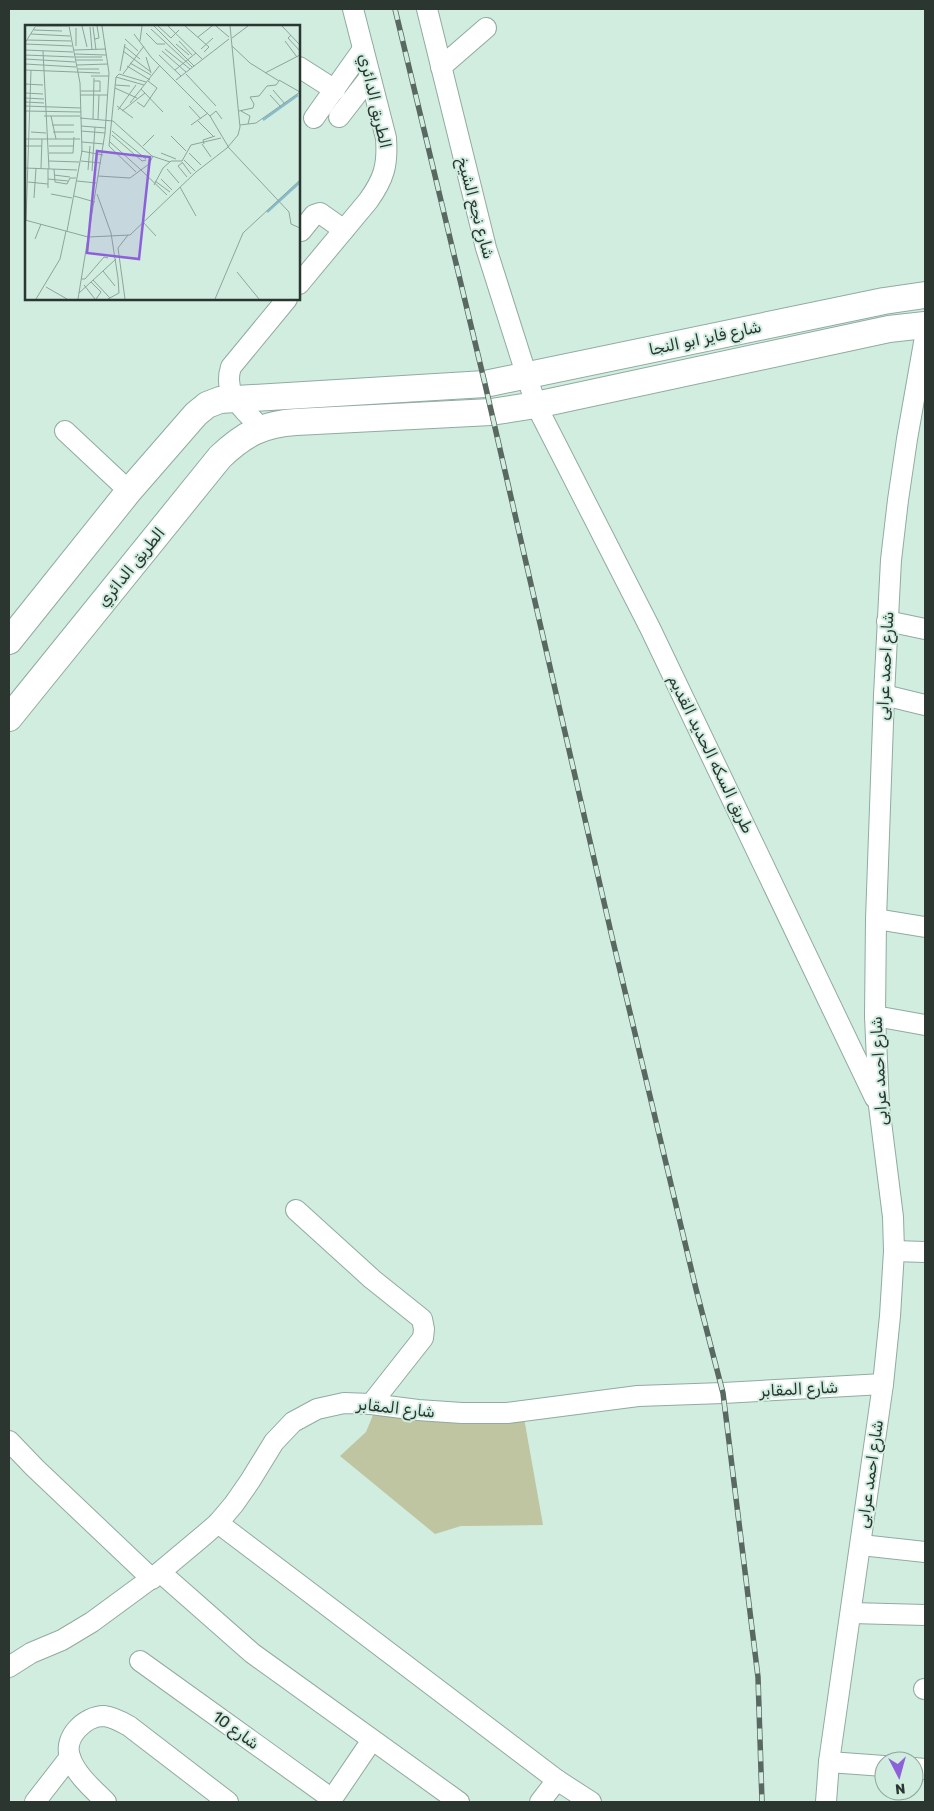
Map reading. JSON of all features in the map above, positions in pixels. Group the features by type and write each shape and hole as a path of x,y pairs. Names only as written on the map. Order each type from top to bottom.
{"main road":[{"name":"شارع فايز ابو النجا","path":"233,398 485,384 884,300 925,295"},
{"name":"شارع فايز ابو النجا","path":"491,412 536,405 889,329 925,325"},
{"path":"9,641 129,491 196,414 207,405 233,398"},
{"name":"الطريق الدائري","path":"9,718 220,457 232,445 262,428 278,423 491,412"}],"street":[{"name":"الطريق الدائري","path":"300,281 378,187 385,172 386,138 353,9"},
{"name":"شارع نجع الشيخ","path":"427,9 486,248 536,405"},
{"path":"441,68 486,28"},
{"path":"314,118 363,49"},
{"path":"300,68 335,90"},
{"path":"339,117 370,76"},
{"path":"300,231 314,215 320,213 344,230"},
{"path":"262,428 233,398 228,388 227,377 231,367 286,300"},
{"name":"شارع احمد عرابى","path":"826,1802 829,1762 861,1545 883,1384 890,1316 894,1251 893,1217 880,1106 875,1016 876,919 884,695 891,560 898,500 925,337"},
{"name":"طريق السكه الحديد القديم","path":"536,405 650,628 880,1106"},
{"path":"65,432 129,491"},
{"path":"887,621 925,629"},
{"path":"884,695 925,705"},
{"path":"876,919 925,927"},
{"path":"875,1016 925,1025"},
{"path":"296,1210 372,1279 422,1319 423,1338 371,1404"},
{"path":"894,1251 925,1252"},
{"name":"شارع المقابر","path":"9,1667 31,1653 62,1640 92,1622 156,1576 218,1523 250,1481 274,1442 293,1422 317,1410 344,1403 462,1413 507,1413 638,1396 883,1384"},
{"path":"9,1441 35,1468 156,1576 252,1653 459,1802"},
{"path":"218,1523 557,1780 591,1802"},
{"path":"861,1545 925,1552"},
{"path":"851,1613 925,1614"},
{"name":"شارع 10","path":"140,1661 331,1801"},
{"path":"106,1802 83,1779 70,1757 68,1744 76,1730 88,1720 104,1716 129,1726 228,1802"},
{"path":"331,1801 372,1740"},
{"path":"36,1802 70,1757"},
{"path":"829,1762 874,1765"},
{"path":"540,1802 557,1780"}],"green space":[{"path":"373,1415 452,1420 524,1418 543,1525 461,1526 435,1534 340,1456 366,1432"}],"railway":[{"path":"395,9 485,384 612,937 696,1289 723,1393 758,1677 762,1802"}]}
